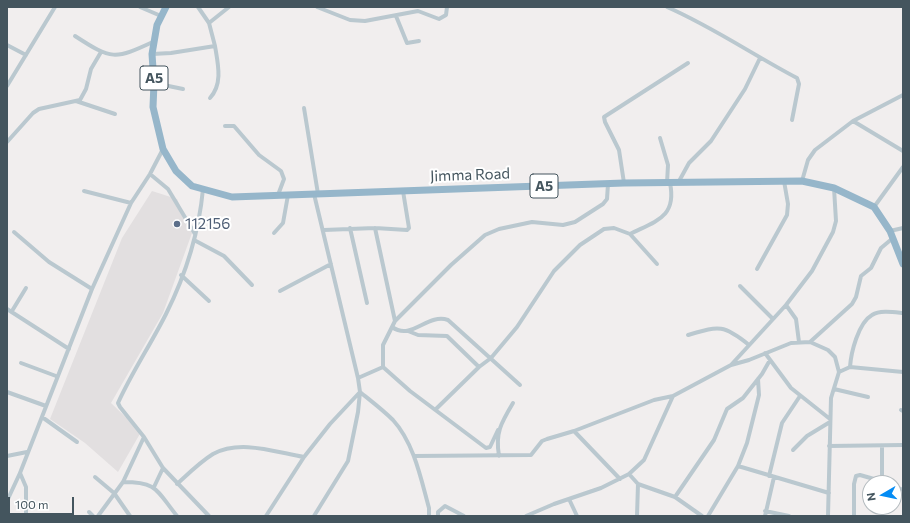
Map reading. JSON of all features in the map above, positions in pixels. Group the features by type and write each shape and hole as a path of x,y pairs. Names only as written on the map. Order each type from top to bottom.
{"highway":[{"name":"Jimma Road","path":"166,7 157,25 152,54 154,84 153,107 163,149 171,165 186,181 202,189 232,197 624,183 783,180 802,181 834,188 874,207"},
{"path":"874,207 892,234 903,264"}],"street":[{"path":"7,85 56,7"},
{"path":"140,7 161,16"},
{"path":"198,7 209,23 215,46 219,80 210,98"},
{"path":"209,23 229,7"},
{"path":"317,7 350,20 365,21 418,11 439,19 446,14 447,7"},
{"path":"667,7 720,33 760,58 797,78 799,80 792,120"},
{"path":"396,16 407,43 419,41"},
{"path":"75,36 101,52 112,55 132,52 155,41"},
{"path":"7,45 26,55"},
{"path":"152,54 171,53 215,46"},
{"path":"7,142 33,113 39,109 76,101 83,97 91,69 101,52"},
{"path":"678,183 689,163 711,141 745,89 760,58"},
{"path":"624,183 619,150 604,117 688,63"},
{"path":"154,84 183,89"},
{"path":"802,181 811,154 853,121 903,95"},
{"path":"76,101 115,114"},
{"path":"304,108 316,194 360,392 358,412 348,461 314,516"},
{"path":"853,121 903,151"},
{"path":"225,126 234,126 259,155 282,171 284,179 278,195"},
{"path":"630,234 650,224 665,214 671,206 672,201 668,165 660,138"},
{"path":"7,501 20,473 56,376 69,349 92,289 131,203 150,174 163,149"},
{"path":"874,207 903,167"},
{"path":"150,174 162,182 174,198 195,234"},
{"path":"757,269 787,215 788,204 783,180"},
{"path":"513,403 490,447 486,448 410,391 383,367 383,345 395,321 451,265 485,235 499,229 532,222 557,225 575,222 603,204 607,199 608,184"},
{"path":"730,365 772,318 786,305 812,271 833,232 837,216 834,188"},
{"path":"202,189 201,210 194,240 181,275 166,313 118,403 120,408 144,437 163,468 209,516"},
{"path":"324,230 375,228 405,231 409,228 403,190"},
{"path":"84,191 131,203"},
{"path":"274,233 283,223 288,195"},
{"path":"350,228 367,303"},
{"path":"375,228 395,321"},
{"path":"436,409 479,367 491,358 517,327 554,271 580,245 604,229 614,228 630,234 657,264"},
{"path":"810,342 852,304 856,297 861,276 871,268 881,248 892,234 903,228"},
{"path":"14,232 49,262 92,289"},
{"path":"194,240 224,256 252,285"},
{"path":"280,291 331,264"},
{"path":"181,275 209,301"},
{"path":"740,286 772,318"},
{"path":"26,288 9,310 69,349"},
{"path":"786,305 796,319 799,342"},
{"path":"850,367 852,349 866,320 877,313 903,313"},
{"path":"408,331 435,320 443,318 448,320 520,385"},
{"path":"392,327 399,331 408,331 418,335 447,336 479,367"},
{"path":"688,335 711,328 722,328 732,331 749,344"},
{"path":"414,456 531,456 542,442 654,400 673,396 730,365 749,360 791,343 810,342 832,353 839,372 831,398 828,516"},
{"path":"765,353 800,396 830,421"},
{"path":"675,497 714,440 727,409 743,398 758,379 770,360"},
{"path":"20,363 56,376"},
{"path":"358,378 383,367"},
{"path":"839,372 850,367 903,372"},
{"path":"708,516 738,466 747,443 759,395 758,379"},
{"path":"834,388 868,396"},
{"path":"7,392 46,406"},
{"path":"360,392 393,421 402,433 414,456 429,508 429,516"},
{"path":"266,516 304,457 330,424 360,392"},
{"path":"526,516 620,480 629,474 644,460 673,396"},
{"path":"769,476 782,423 800,396"},
{"path":"42,417 77,442"},
{"path":"793,450 807,436 830,421"},
{"path":"498,430 496,443 499,456"},
{"path":"574,431 620,480"},
{"path":"98,516 123,482 144,437"},
{"path":"829,446 882,447 903,445"},
{"path":"177,484 206,458 230,447 241,446 304,457"},
{"path":"882,447 882,475"},
{"path":"7,456 28,452"},
{"path":"738,466 829,493"},
{"path":"154,487 163,468"},
{"path":"20,473 26,487 26,516"},
{"path":"629,474 638,484 675,497 702,516"},
{"path":"854,516 854,484 856,476 862,475"},
{"path":"95,477 114,493 130,516"},
{"path":"774,477 765,514 789,516"},
{"path":"123,482 142,482 154,487 177,516"},
{"path":"637,516 638,484"},
{"path":"569,499 577,516"},
{"path":"438,516 438,512 445,506 464,516"},
{"path":"89,512 93,516"}],"shaded area":[{"path":"152,191 177,199 192,233 163,313 111,403 141,432 118,472 85,443 50,419 122,238"}],"place":[{"name":"112156","path":"177,224"}]}
